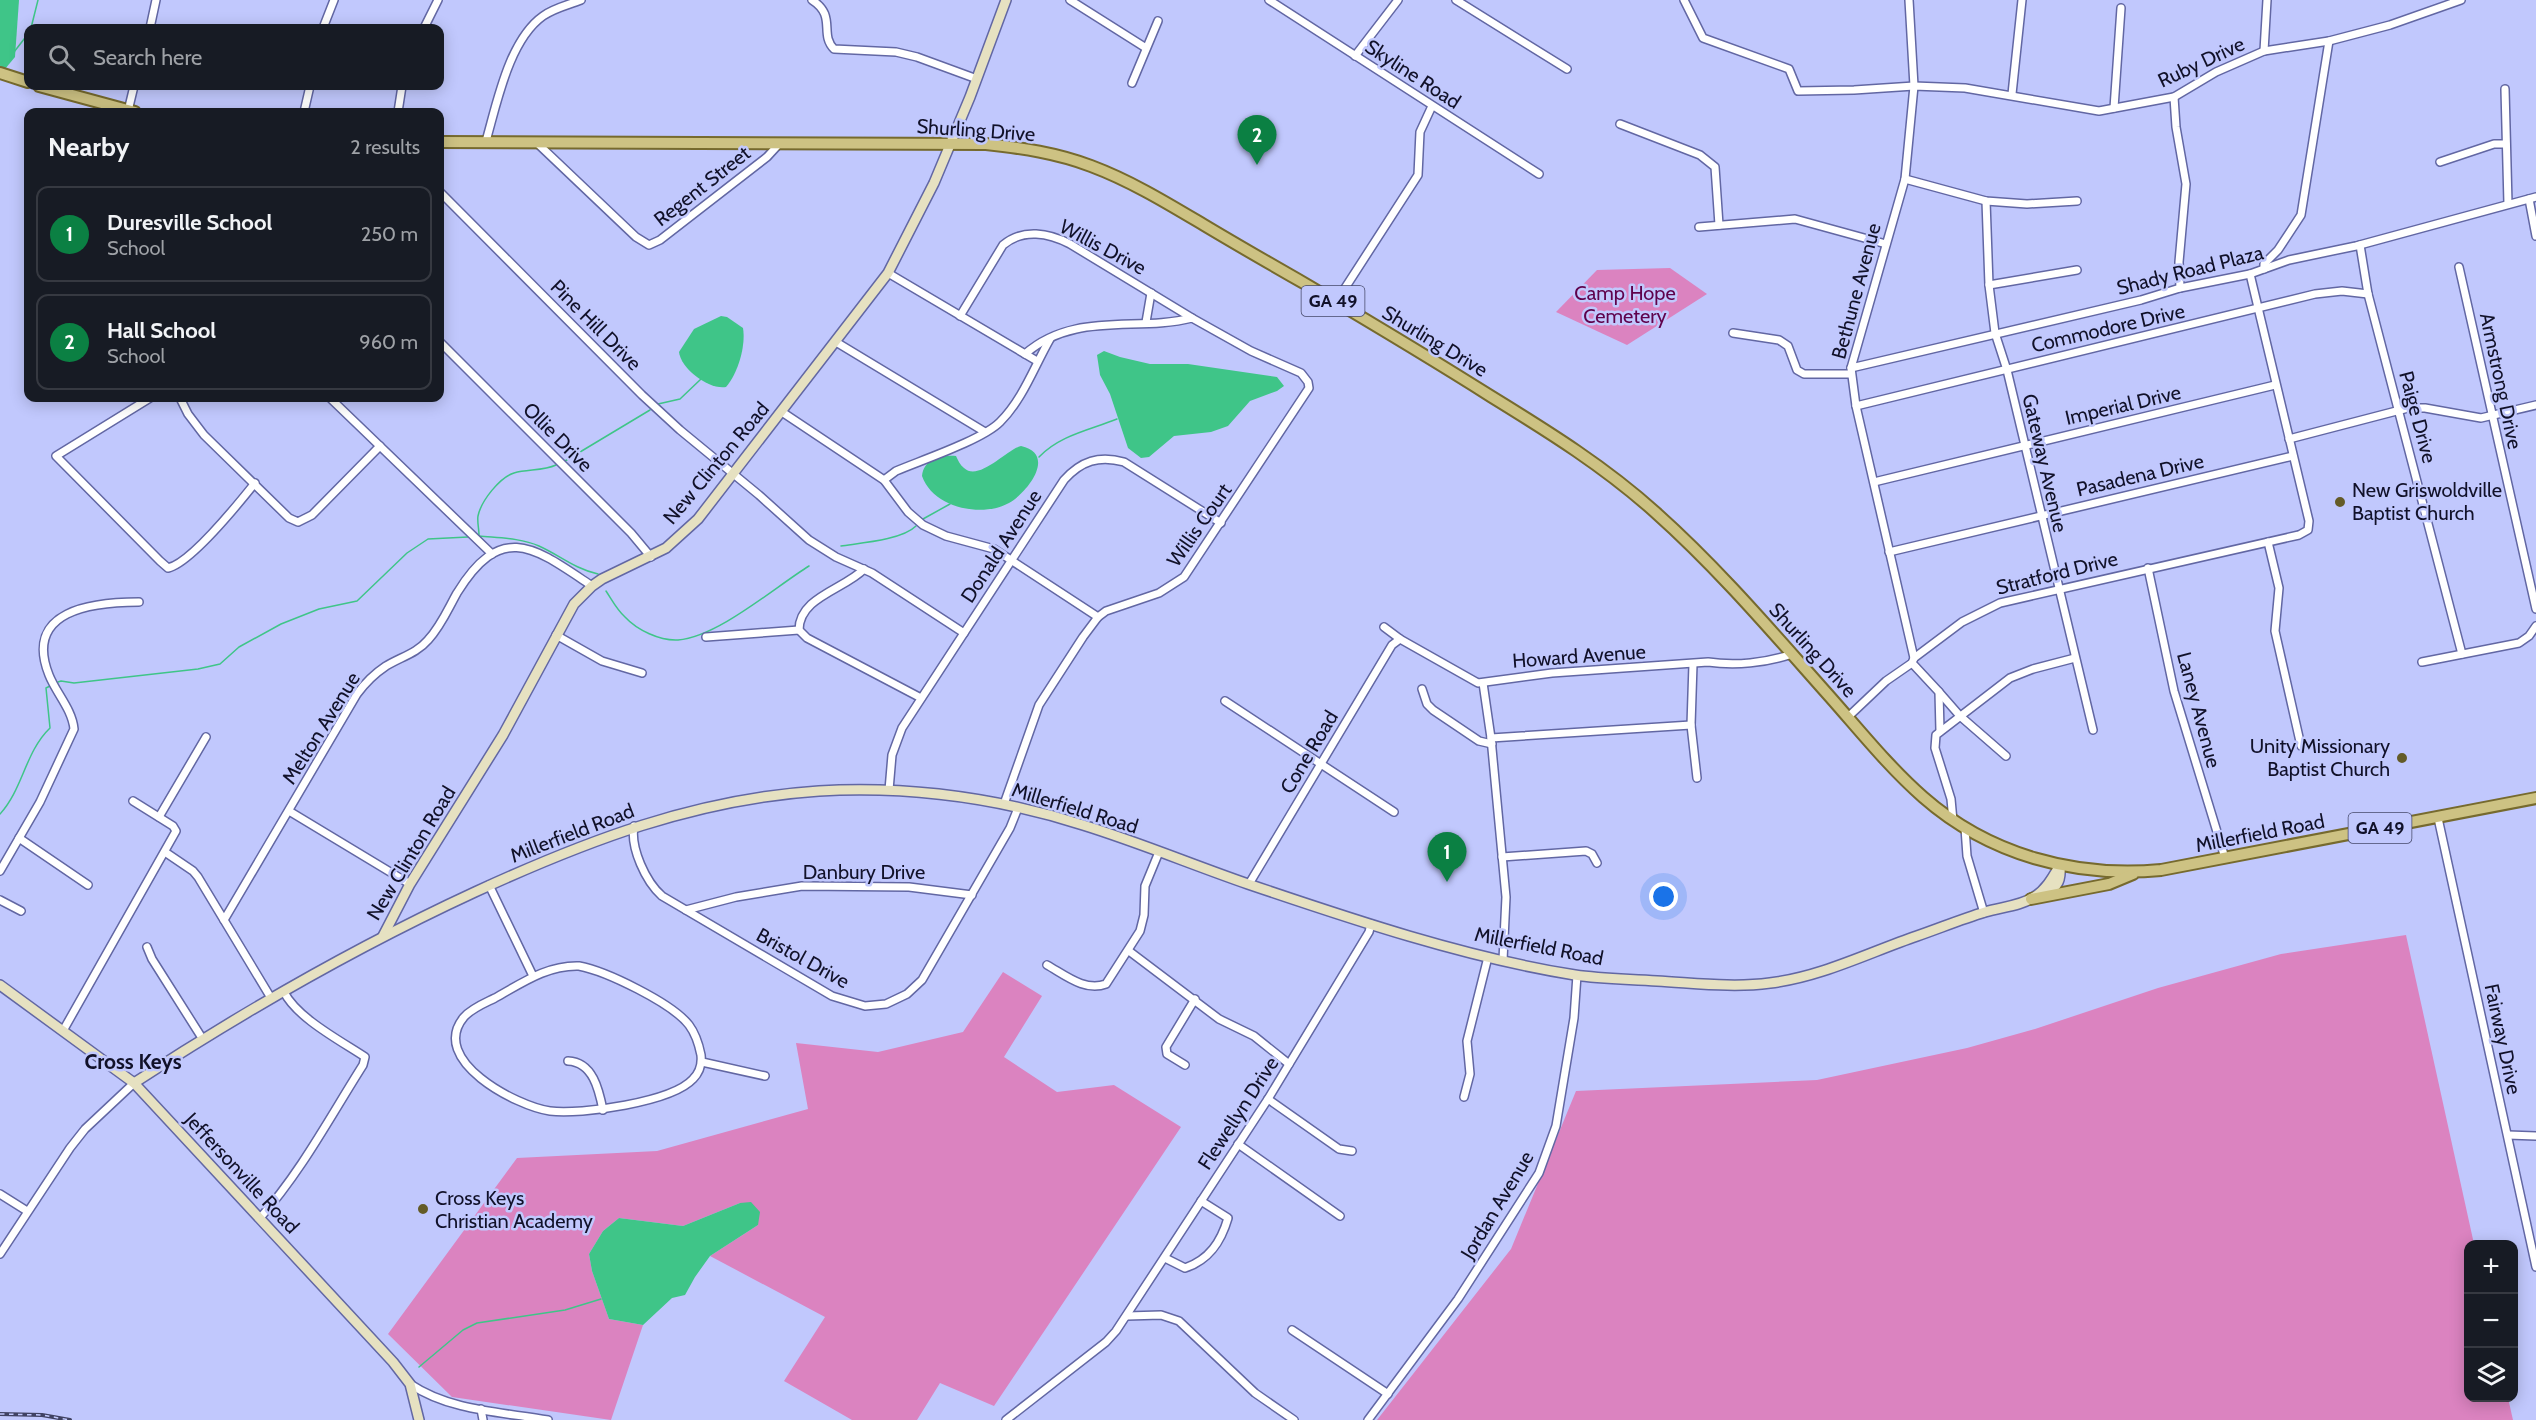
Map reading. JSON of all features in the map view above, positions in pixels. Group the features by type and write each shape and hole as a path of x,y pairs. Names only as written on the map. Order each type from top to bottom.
{"main road":[{"name":"New Clinton Road","path":"382,936 410,884 497,745 574,604 592,586 651,557 688,530 734,475 888,273 934,183 1006,0"},
{"path":"5,74 24,81"},
{"path":"53,90 117,108"},
{"name":"Shurling Drive","path":"444,142 986,144 1034,150 1087,164 1120,178 1336,302 1563,441 1620,483 1694,547 1911,786 1965,828 2010,851 2060,865"},
{"name":"Millerfield Road","path":"134,1083 202,1038 382,936 489,885 572,849 634,826 713,805 769,796 822,791 889,790 1004,804 1086,826 1249,884 1371,924 1488,957 1577,975 1722,985 1775,982 1807,975 2035,896"},
{"name":"Millerfield Road","path":"2060,865 2101,871 2139,872 2224,858 2536,798"},
{"path":"2035,896 2060,865"},
{"path":"2035,896 2109,884 2139,872"},
{"name":"Jeffersonville Road","path":"0,985 64,1029 134,1083 393,1362 410,1384 419,1420"}],"street":[{"path":"151,24 156,0"},
{"path":"325,24 334,0"},
{"path":"426,24 438,0"},
{"path":"486,141 522,37 542,16 581,0"},
{"path":"812,0 825,11 828,18 830,45 834,49 896,52 917,57 976,79"},
{"path":"1070,0 1146,48"},
{"name":"Skyline Road","path":"1269,0 1539,174"},
{"path":"1355,56 1398,0"},
{"path":"1456,0 1567,69"},
{"name":"Ruby Drive","path":"1684,0 1703,38 1789,69 1798,91 1914,86 1965,88 2012,94 2098,111 2174,97 2216,72 2264,51 2330,41 2390,25 2461,0"},
{"name":"Bethune Avenue","path":"1909,0 1914,86 1905,179 1851,371 1856,406 1913,660 1939,692"},
{"path":"2012,94 2022,0"},
{"path":"2264,51 2267,0"},
{"path":"2114,108 2121,8"},
{"path":"1132,83 1158,21"},
{"path":"2264,269 2264,264 2278,250 2301,214 2330,41"},
{"path":"2505,89 2508,204"},
{"path":"131,108 134,90"},
{"path":"305,108 309,90"},
{"path":"399,108 401,90"},
{"path":"2174,97 2176,127 2186,184 2180,288"},
{"path":"1336,302 1418,176 1420,132 1432,106"},
{"path":"1620,124 1700,155 1714,167 1719,225"},
{"name":"Regent Street","path":"536,142 636,237 649,245 660,240 767,157 779,144"},
{"path":"2440,162 2494,144 2506,144"},
{"path":"1905,179 1986,201 2027,204 2077,201"},
{"name":"Pine Hill Drive","path":"444,196 642,395 809,540 836,558 864,569 964,633"},
{"path":"2532,198 2536,236"},
{"name":"Shady Road Plaza","path":"1733,333 1779,340 1788,346 1797,370 1804,374 1851,371 1995,333 2141,300 2180,288 2250,274 2289,260 2360,244 2532,198"},
{"name":"Gateway Avenue","path":"1986,201 1989,285 1995,333 2007,369 2092,730"},
{"path":"1699,227 1796,219 1886,244"},
{"name":"Willis Drive","path":"960,316 1003,245 1013,238 1028,234 1041,234 1062,240 1251,351 1301,373 1309,386"},
{"name":"Paige Drive","path":"2360,244 2368,294 2462,654"},
{"name":"Armstrong Drive","path":"2459,267 2536,609"},
{"path":"1989,285 2077,270"},
{"path":"888,273 1037,361"},
{"path":"2250,274 2293,456"},
{"name":"Commodore Drive","path":"1856,406 2315,294 2342,291 2368,294"},
{"path":"1146,322 1151,292"},
{"path":"1024,354 1039,342 1059,333 1076,329 1146,322 1175,322 1192,318"},
{"path":"884,480 896,471 985,432 997,424 1012,407 1050,339"},
{"path":"836,342 985,432"},
{"name":"Ollie Drive","path":"444,346 631,533 651,557"},
{"name":"Imperial Drive","path":"1874,482 2275,385"},
{"name":"Willis Court","path":"1004,804 1039,705 1073,651 1098,617 1114,608 1159,593 1179,581 1190,570 1305,397 1309,386"},
{"path":"144,402 56,456 168,568 178,565 200,545 255,483"},
{"path":"182,402 204,435 289,518 298,522 303,521 380,446"},
{"path":"334,402 492,554 511,548 532,549 592,586"},
{"path":"2289,439 2399,411 2425,408 2470,417 2492,416 2536,405"},
{"path":"782,412 884,480 908,512 927,528 946,536 986,545 1012,559 1098,617"},
{"name":"Pasadena Drive","path":"1889,552 2293,456"},
{"name":"Stratford Drive","path":"1848,717 1886,681 1962,622 1986,608 2058,588 2299,535 2308,530 2309,521 2293,456"},
{"name":"Donald Avenue","path":"889,790 894,747 902,728 1012,559 1065,480 1077,467 1096,459 1113,459 1129,464 1221,523"},
{"path":"2268,542 2279,588 2275,631 2301,746"},
{"name":"Melton Avenue","path":"224,920 364,685 382,669 427,642 469,576 492,554"},
{"name":"Laney Avenue","path":"2148,568 2174,691 2224,858"},
{"path":"864,569 855,579 811,604 799,622 799,630 807,638 921,698"},
{"path":"0,871 40,802 71,740 73,721 44,661 44,641 55,622 63,614 76,609 115,602 139,603"},
{"path":"2422,662 2519,643 2529,636 2536,626"},
{"name":"Howard Avenue","path":"1384,627 1400,639 1474,681 1484,682 1552,672 1708,663 1727,665 1766,661 1792,654"},
{"path":"706,637 799,630"},
{"path":"556,635 602,661 642,673"},
{"name":"Cone Road","path":"1249,884 1392,645 1400,639"},
{"path":"1953,820 1951,799 1934,741 1941,731 2010,678 2033,669 2075,658"},
{"path":"1693,664 1691,725 1697,778"},
{"path":"1484,682 1503,857 1506,924 1503,960"},
{"path":"1422,689 1427,704 1433,710 1479,741 1691,725"},
{"path":"1939,692 1960,716 2006,756"},
{"path":"1939,692 1941,731"},
{"path":"1225,700 1394,812"},
{"path":"159,817 206,737"},
{"path":"64,1029 176,831 133,801"},
{"name":"Bristol Drive","path":"634,826 635,844 648,879 662,896 832,996 865,1006 898,1000 922,980 972,896 1018,808"},
{"path":"289,811 410,884"},
{"name":"Fairway Drive","path":"2438,818 2536,1267"},
{"path":"1965,828 1967,856 1984,913"},
{"path":"19,838 88,885"},
{"path":"1503,857 1586,851 1592,854 1597,863"},
{"path":"165,852 193,871 271,998"},
{"path":"1047,965 1080,983 1099,987 1110,981 1129,951 1143,922 1145,886 1159,852"},
{"path":"489,885 533,976"},
{"name":"Danbury Drive","path":"686,910 802,886 909,887 972,896"},
{"path":"0,900 21,911"},
{"name":"Flewellyn Drive","path":"1005,1420 1106,1342 1127,1316 1268,1099 1369,932 1371,924"},
{"path":"147,947 202,1038"},
{"path":"1129,951 1219,1018 1254,1036 1289,1064"},
{"path":"1464,1097 1470,1074 1467,1041 1488,957"},
{"path":"572,966 595,969 609,974 677,1014 689,1026 700,1048 702,1062 699,1073 684,1087 667,1095 603,1110 551,1111 530,1106 500,1091 466,1066 460,1058 456,1037 459,1025 465,1016 533,976 552,969 572,966"},
{"name":"Jordan Avenue","path":"1368,1420 1469,1284 1525,1196 1548,1153 1562,1097 1577,975"},
{"path":"260,1218 288,1185 365,1057 310,1019 294,1006 284,992"},
{"path":"1185,1065 1167,1054 1166,1047 1195,999"},
{"path":"568,1061 581,1064 587,1069 599,1092 603,1110"},
{"path":"702,1062 765,1076"},
{"path":"0,1254 84,1129 134,1083"},
{"path":"1268,1099 1340,1149 1352,1151"},
{"path":"2508,1135 2536,1136"},
{"path":"1238,1144 1340,1216"},
{"path":"0,1194 27,1211"},
{"path":"1165,1258 1185,1268 1202,1263 1215,1247 1228,1218 1202,1201"},
{"path":"1127,1316 1161,1315 1179,1321 1255,1393 1294,1420"},
{"path":"1292,1330 1388,1394"},
{"path":"410,1384 440,1401 548,1420"},
{"path":"481,1409 483,1420"}],"green space":[{"name":"Camp Hope Cemetery","path":"1670,268 1707,294 1627,345 1556,312 1597,270"},
{"path":"2406,935 2473,1240 2464,1240 2464,1402 2509,1402 2513,1420 1377,1420 1511,1249 1576,1091 1817,1080 1967,1048 2035,1029 2158,988 2281,954"},
{"path":"1003,972 1042,996 1004,1057 1057,1092 1114,1085 1181,1127 994,1406 940,1383 917,1420 852,1420 784,1381 825,1317 710,1256 758,1225 740,1203 683,1226 619,1218 603,1231 589,1254 592,1271 609,1319 643,1325 611,1420 452,1397 388,1334 517,1158 657,1151 808,1109 796,1043 878,1052 963,1032"}],"shaded area":[{"path":"0,0 19,0 15,57 0,75"},
{"path":"721,316 727,317 743,328 744,335 737,367 726,387 712,385 697,377 685,365 679,352 694,329"},
{"path":"1104,351 1150,364 1188,364 1277,377 1284,386 1250,401 1228,426 1211,432 1174,436 1149,457 1141,458 1128,448 1110,394 1100,375 1097,355"},
{"path":"1021,446 1032,450 1037,457 1036,473 1024,491 1009,503 998,507 986,510 973,509 947,503 936,496 922,476 929,462 939,457 956,456 964,468 977,471"},
{"path":"751,1202 760,1212 758,1225 710,1256 685,1295 672,1298 643,1325 609,1319 592,1271 589,1254 603,1231 619,1218 683,1226 740,1203"}],"waterway":[{"path":"32,24 38,0"},
{"path":"14,52 24,39"},
{"path":"658,404 680,399 701,379"},
{"path":"565,461 650,410"},
{"path":"1039,457 1066,438 1117,419"},
{"path":"479,535 480,510 497,484 514,473 556,465"},
{"path":"923,519 950,504"},
{"path":"841,546 891,538 910,531 916,526"},
{"path":"479,536 532,543 567,562 598,574"},
{"path":"58,682 74,683 198,669 220,664 239,647 281,624 319,609 357,601 407,553 428,539 468,537"},
{"path":"606,591 630,622 656,637 678,640 694,637 728,621 809,566"},
{"path":"0,814 14,793 35,748 50,728 46,688 50,686"},
{"path":"419,1367 463,1330 477,1323 565,1310 601,1299"}],"railway":[{"path":"0,1414 42,1415 70,1420"}],"place":[{"name":"Hall School","path":"1257,165"},
{"name":"New Griswoldville Baptist Church","path":"2340,502"},
{"name":"Unity Missionary Baptist Church","path":"2402,758"},
{"name":"Duresville School","path":"1447,882"},
{"name":"Cross Keys Christian Academy","path":"423,1209"}],"district":[{"name":"Cross Keys","path":"133,1061"}]}
